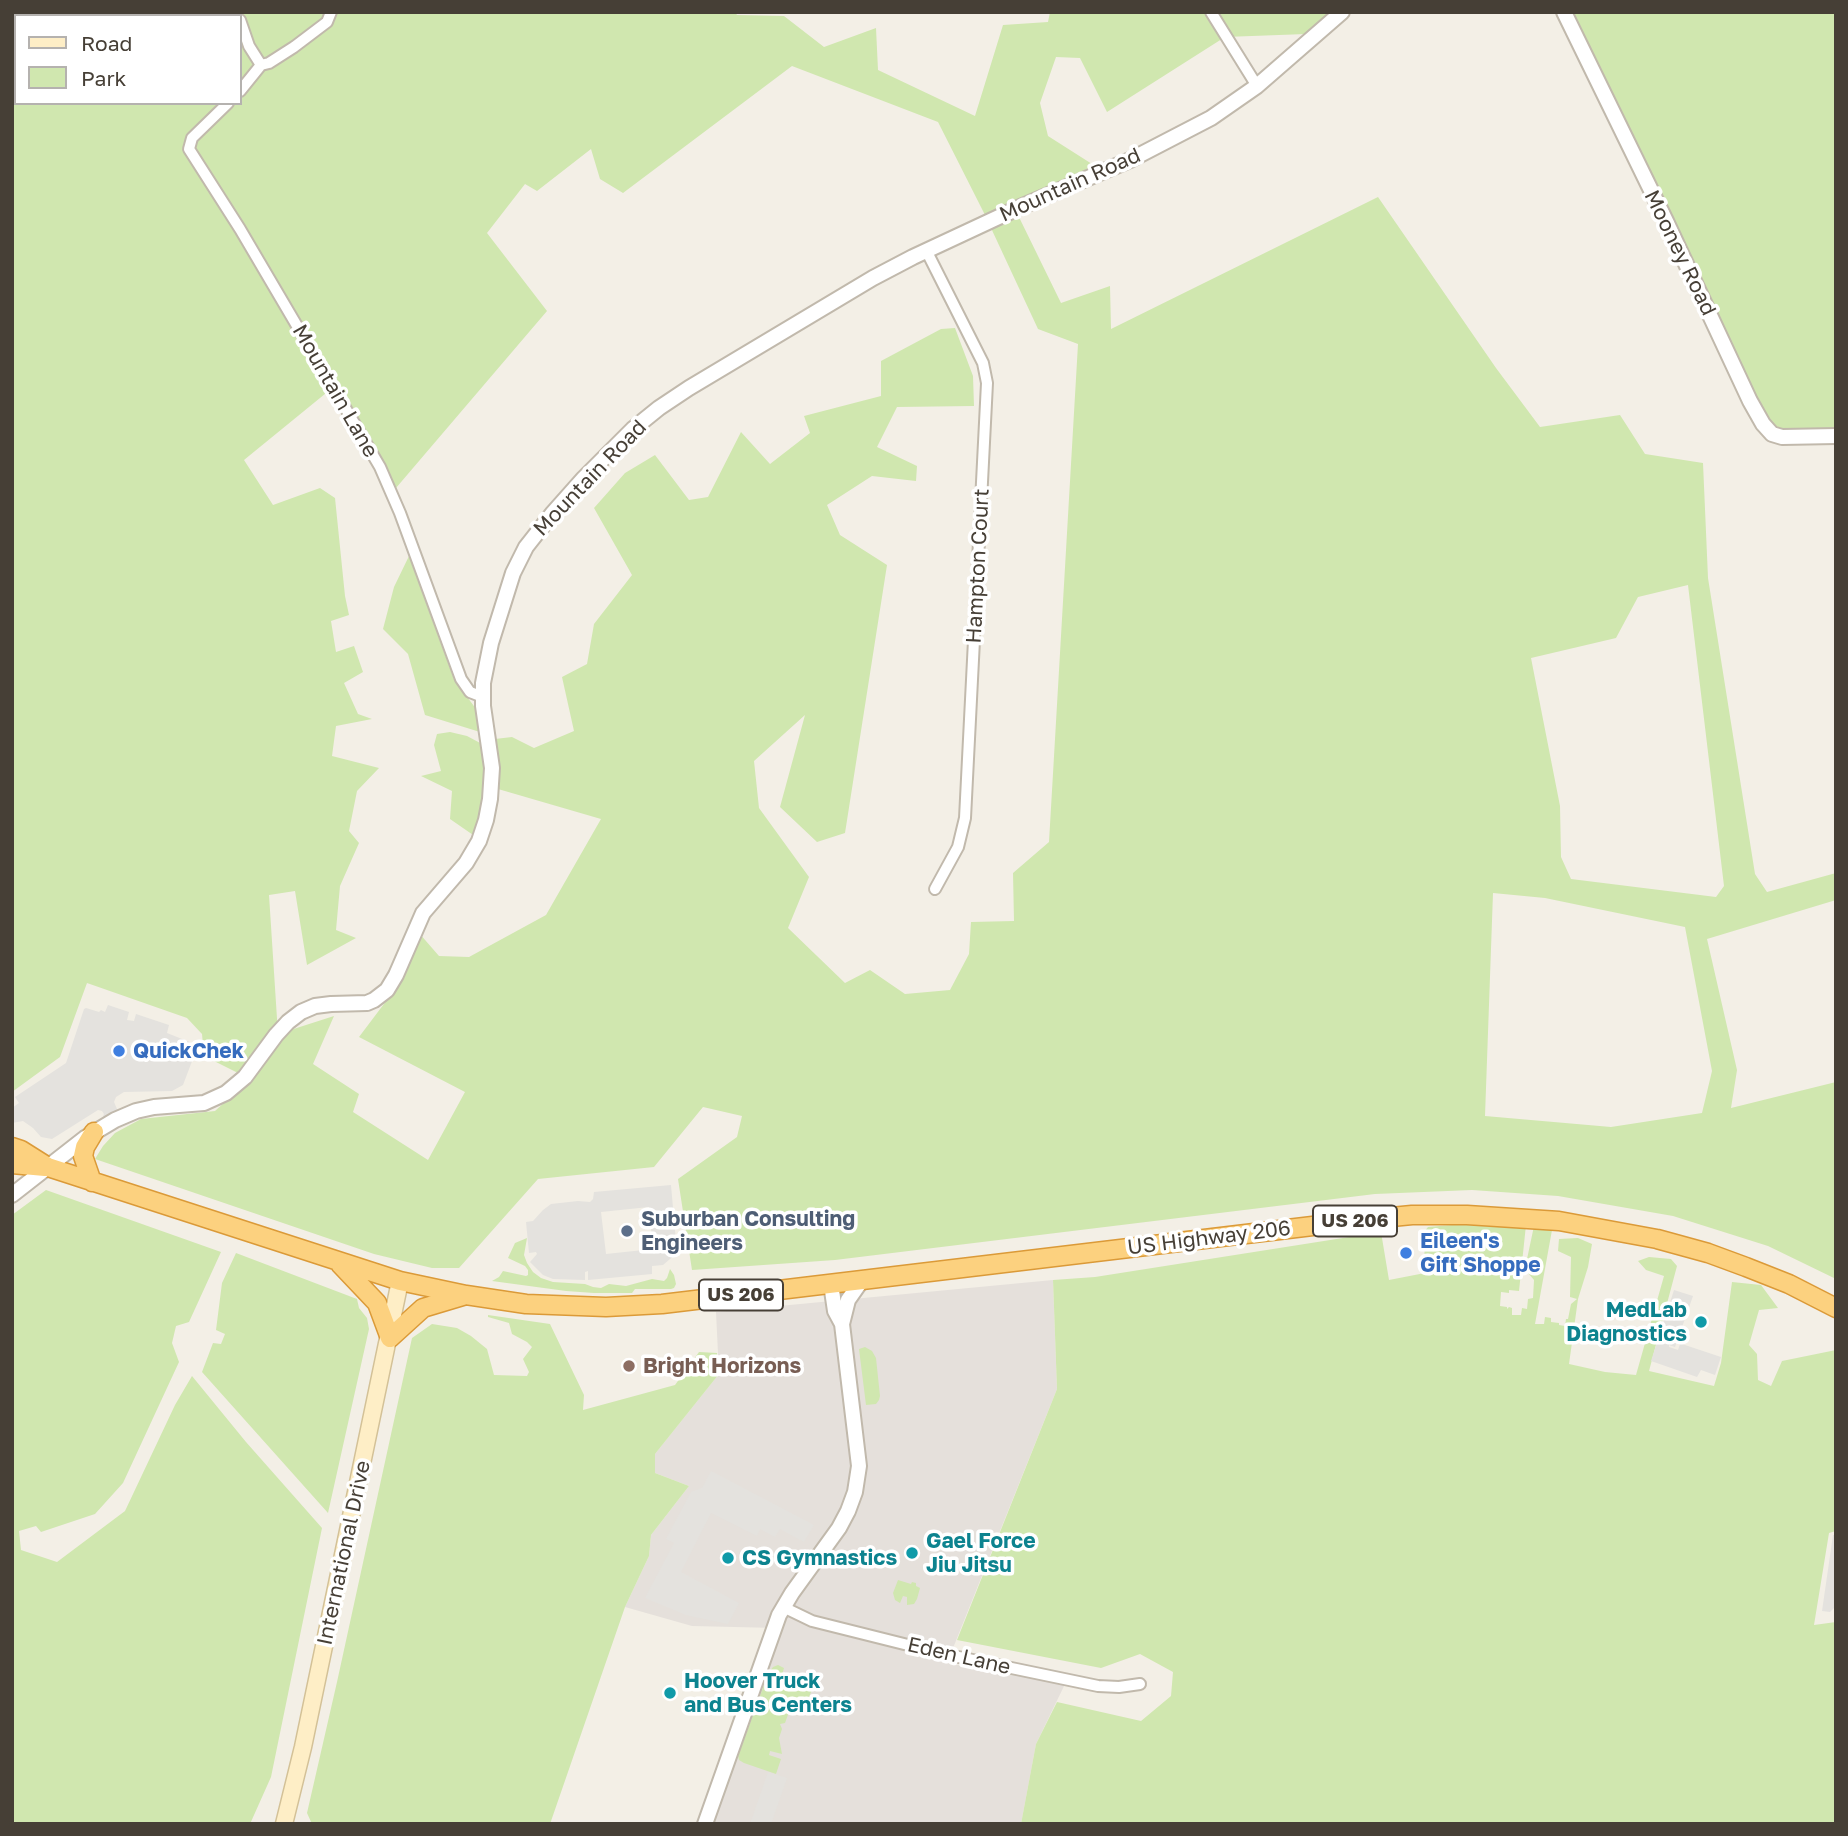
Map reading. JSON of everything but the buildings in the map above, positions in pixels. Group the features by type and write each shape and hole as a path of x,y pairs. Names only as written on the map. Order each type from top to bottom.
{"highway":[{"path":"92,1182 83,1156 93,1132"},
{"name":"US 206","path":"12,1147 48,1167 92,1182 400,1281 466,1295 526,1304 606,1307 662,1304 862,1280"},
{"name":"US 206","path":"12,1164 48,1167"},
{"name":"US Highway 206","path":"862,1280 1371,1219 1467,1214 1574,1223 1665,1241 1746,1267 1789,1284 1836,1308"},
{"path":"338,1262 377,1303 390,1338 423,1308 466,1295"}],"main road":[{"name":"International Drive","path":"284,1824 303,1748 400,1281"}],"street":[{"path":"242,89 261,65 278,58 313,33 327,22 331,12"},
{"path":"1211,12 1257,86"},
{"name":"Mountain Road","path":"12,1195 93,1132 115,1120 136,1111 196,1104 220,1097 239,1084 276,1035 301,1012 315,1006 367,1003 387,990 423,913 467,863 486,820 492,768 483,683 491,643 516,566 534,536 584,478 633,429 689,388 873,278 926,250 1130,160 1212,118 1257,86 1342,12"},
{"name":"Mooney Road","path":"1564,12 1760,420 1772,434 1782,438 1836,436"},
{"path":"242,25 249,46 261,65"},
{"name":"Mountain Lane","path":"226,105 192,138 189,149 240,229 380,467 400,513 461,679 470,692 483,696"},
{"name":"Hampton Court","path":"926,250 983,363 987,383 965,818 958,847 935,889"},
{"path":"705,1824 783,1606 843,1522 857,1485 857,1444 842,1324 848,1300 862,1280"},
{"path":"831,1284 835,1311 842,1324"},
{"name":"Eden Lane","path":"783,1606 812,1621 944,1654 1098,1686 1140,1684"}],"shaded area":[{"path":"108,1005 129,1012 127,1020 134,1021 136,1014 169,1025 167,1033 192,1043 194,1056 183,1085 172,1091 124,1092 116,1097 114,1102 117,1109 124,1110 102,1119 104,1114 98,1110 52,1139 41,1137 23,1121 12,1123 12,1108 19,1103 15,1097 66,1063 84,1009 105,1012"},
{"path":"671,1185 677,1253 663,1265 652,1266 652,1274 588,1280 588,1271 585,1272 585,1280 553,1279 543,1275 530,1262 537,1254 529,1253 526,1222 533,1221 551,1204 590,1202 594,1192","holes":["649,1207 653,1249 606,1254 601,1212"]},
{"path":"1053,1280 1057,1389 947,1663 1065,1684 1036,1744 1021,1824 711,1824 777,1628 692,1626 625,1607 649,1556 651,1535 689,1486 655,1473 655,1454 719,1374 716,1312"},
{"path":"1674,1290 1693,1296 1675,1347 1669,1347 1678,1350 1682,1344 1721,1357 1715,1375 1701,1370 1697,1377 1651,1361"},
{"path":"711,1471 814,1525 804,1542 780,1529 775,1537 760,1529 757,1536 711,1513 681,1572 739,1603 728,1624 686,1615 645,1598 674,1543 666,1539 691,1492 702,1488"},
{"path":"1833,1535 1836,1535 1836,1606 1830,1612 1822,1611"},
{"path":"768,1772 787,1778 771,1824 750,1824"}],"green space":[{"path":"12,12 735,12 737,15 784,16 824,47 876,28 878,70 975,116 1003,25 1048,22 1050,12 1329,12 1306,34 1225,37 1107,112 1080,58 1056,57 1040,103 1048,136 1103,171 1016,211 1061,303 1110,286 1111,329 1378,197 1540,427 1620,415 1645,454 1703,463 1708,578 1755,874 1767,892 1836,873 1836,900 1707,939 1737,1070 1731,1108 1836,1082 1836,1279 1768,1246 1673,1216 1558,1196 1472,1190 1375,1194 835,1260 692,1270 678,1179 737,1137 742,1116 703,1107 654,1167 538,1179 459,1268 432,1268 374,1254 95,1159 115,1133 141,1119 215,1111 250,1079 204,1056 202,1034 187,1018 87,983 60,1057 12,1092","holes":["792,66 938,122 1038,329 1078,344 1049,842 1013,873 1014,921 971,922 969,954 950,990 905,994 870,970 845,983 788,928 809,877 759,808 754,761 805,715 780,807 817,842 845,833 887,565 840,535 827,505 872,476 916,481 917,466 877,447 897,407 974,406 973,376 955,328 941,329 881,361 881,396 804,416 810,433 770,464 741,432 708,497 689,500 655,455 625,473 594,508 632,575 594,624 587,664 562,677 574,731 534,748 512,737 495,739 498,789 601,819 546,915 469,957 439,956 419,933 402,980 359,1037 465,1092 428,1160 353,1112 359,1094 313,1064 334,1016 278,1034 269,895 295,891 307,965 356,938 336,930 340,886 359,843 349,831 357,791 379,768 332,756 336,726 372,719 358,714 344,683 363,672 354,646 336,652 331,621 349,615 335,498 320,488 273,505 244,460 331,389 390,495 547,311 487,233 525,184 537,191 591,149 600,179 623,193","1688,585 1724,886 1716,897 1571,879 1561,857 1560,806 1531,658 1616,638 1638,597","1493,893 1545,898 1685,927 1712,1071 1702,1113 1611,1127 1485,1116"]},
{"path":"1571,12 1836,12 1836,428 1778,429 1764,414"},
{"path":"409,556 454,679 479,713 480,732 425,715 408,654 383,629 394,587"},
{"path":"450,732 467,736 482,744 484,792 476,837 450,819 452,791 421,776 441,771 434,745 437,734"},
{"path":"46,1190 221,1252 189,1322 176,1326 172,1343 179,1362 123,1483 95,1514 41,1532 36,1526 19,1531 21,1550 57,1562 125,1511 175,1405 192,1376 322,1528 271,1777 250,1824 12,1824 12,1215"},
{"path":"1500,1221 1526,1225 1519,1291 1501,1292 1500,1306 1512,1308 1512,1315 1521,1315 1522,1308 1527,1309 1528,1299 1533,1298 1534,1280 1528,1273 1527,1259 1534,1226 1552,1230 1535,1324 1544,1324 1545,1317 1565,1326 1571,1304 1577,1299 1570,1297 1571,1257 1558,1251 1559,1239 1578,1238 1592,1244 1578,1299 1569,1364 1636,1375 1664,1276 1646,1270 1638,1261 1649,1257 1671,1259 1677,1266 1649,1371 1714,1386 1721,1363 1732,1282 1761,1285 1778,1308 1759,1310 1749,1345 1757,1354 1758,1380 1771,1386 1782,1361 1836,1350 1836,1531 1829,1533 1814,1625 1836,1622 1836,1824 1021,1824 1036,1744 1057,1702 1141,1721 1171,1696 1173,1672 1140,1654 1101,1668 957,1640 1057,1389 1053,1280 1095,1277 1381,1232 1389,1280 1425,1273 1424,1232 1428,1227"},
{"path":"527,1238 524,1255 527,1263 541,1278 553,1282 601,1288 609,1284 626,1286 652,1279 664,1281 670,1269 676,1284 671,1289 594,1293 492,1281 503,1271 528,1275 525,1266 508,1258 515,1243"},
{"path":"236,1253 357,1299 359,1308 367,1318 369,1329 328,1513 202,1372 213,1343 221,1344 225,1334 216,1330 222,1283"},
{"path":"488,1315 550,1324 584,1395 583,1410 675,1385 699,1352 717,1353 719,1374 655,1454 655,1473 689,1486 651,1535 649,1556 625,1607 550,1824 312,1824 307,1813 412,1338 432,1324 457,1328 487,1349 494,1375 527,1376 529,1372 523,1359 532,1347 512,1334 509,1323"},
{"path":"865,1347 872,1351 876,1358 880,1396 876,1404 866,1405 859,1349"},
{"path":"898,1580 916,1583 920,1588 914,1604 907,1605 907,1597 903,1596 900,1603 895,1600 893,1593"},
{"path":"778,1665 784,1668 782,1675 813,1687 809,1697 791,1706 785,1723 780,1724 782,1754 770,1751 769,1755 781,1759 776,1774 744,1763 738,1756 768,1674"}],"place":[{"name":"QuickChek","path":"119,1051"},
{"name":"Suburban Consulting Engineers","path":"627,1231"},
{"name":"Eileen's Gift Shoppe","path":"1406,1253"},
{"name":"MedLab Diagnostics","path":"1701,1322"},
{"name":"Bright Horizons","path":"629,1366"},
{"name":"Gael Force Jiu Jitsu","path":"912,1553"},
{"name":"CS Gymnastics","path":"728,1558"},
{"name":"Hoover Truck and Bus Centers","path":"670,1693"}]}
